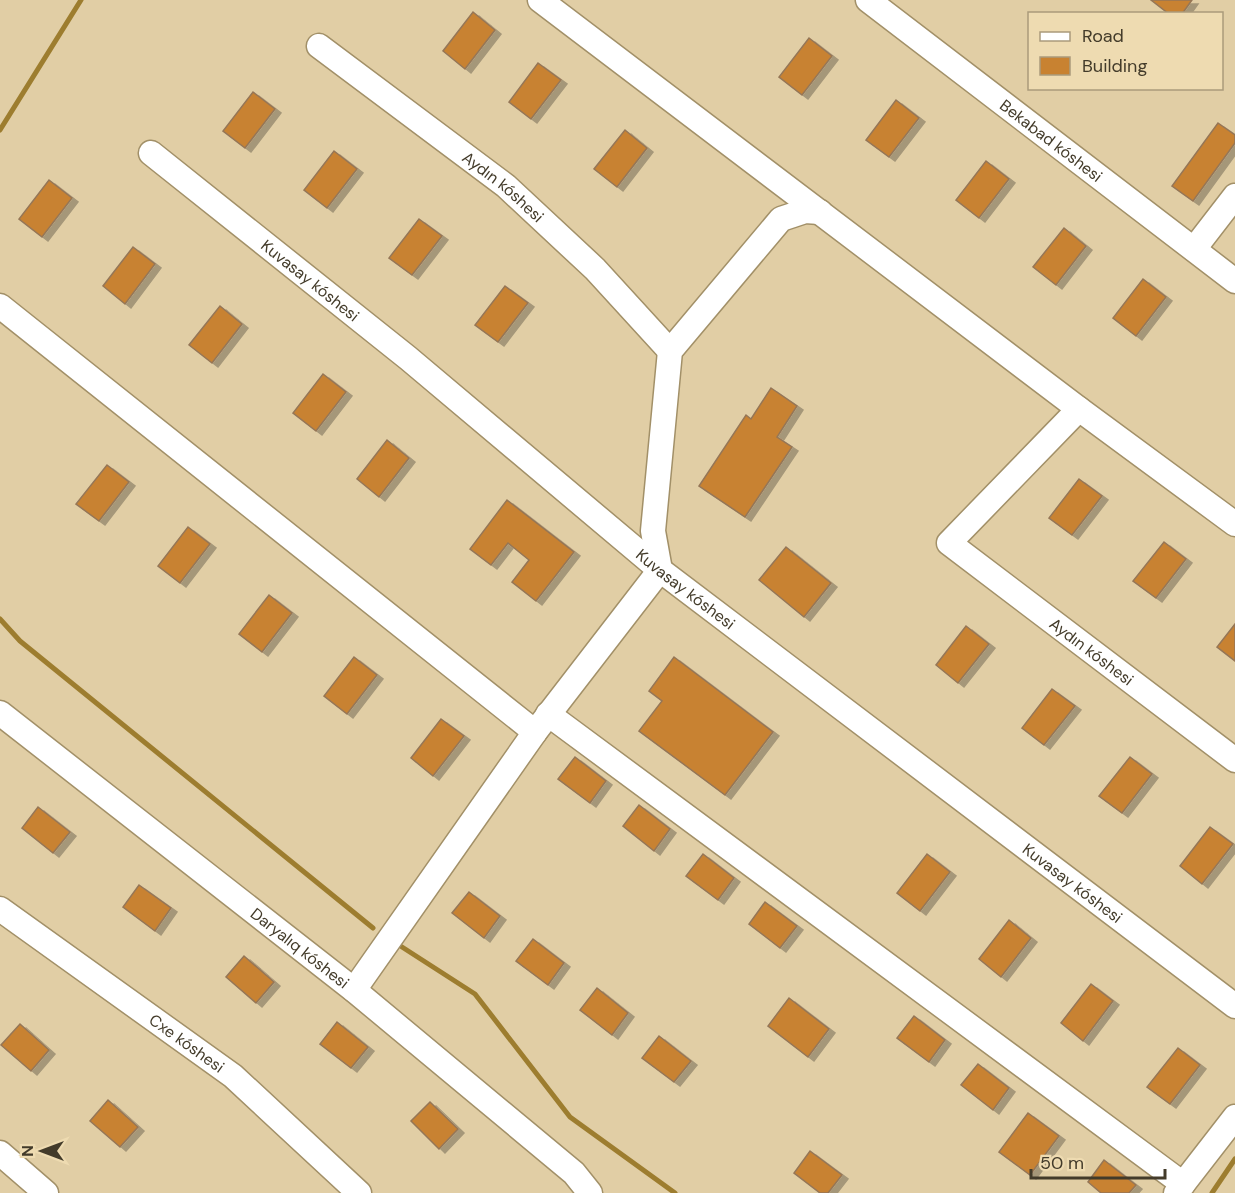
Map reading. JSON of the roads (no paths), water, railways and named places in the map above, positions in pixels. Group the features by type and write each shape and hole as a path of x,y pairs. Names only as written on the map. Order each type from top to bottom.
{"street":[{"path":"540,0 1079,409 1235,524"},
{"name":"Bekabad kóshesi","path":"868,0 1235,281"},
{"name":"Aydın kóshesi","path":"319,46 506,186 595,269 670,351"},
{"name":"Kuvasay kóshesi","path":"151,153 408,358 660,570 1235,1006"},
{"path":"1194,249 1235,196"},
{"path":"354,990 541,723 660,570 653,531 670,351 781,219 806,211 820,212"},
{"path":"0,306 541,723 1179,1189 1235,1117"},
{"name":"Aydın kóshesi","path":"1079,409 949,543 1235,760"},
{"name":"Daryalıq kóshesi","path":"0,713 354,990 574,1173 590,1193"},
{"name":"Cxe kóshesi","path":"0,909 233,1076 359,1193"},
{"path":"0,1153 46,1193"}],"waterway":[{"path":"0,130 81,0"},
{"path":"0,619 20,641 373,928"},
{"path":"402,947 475,994 570,1117 675,1193"},
{"path":"1212,1193 1235,1159"}]}
